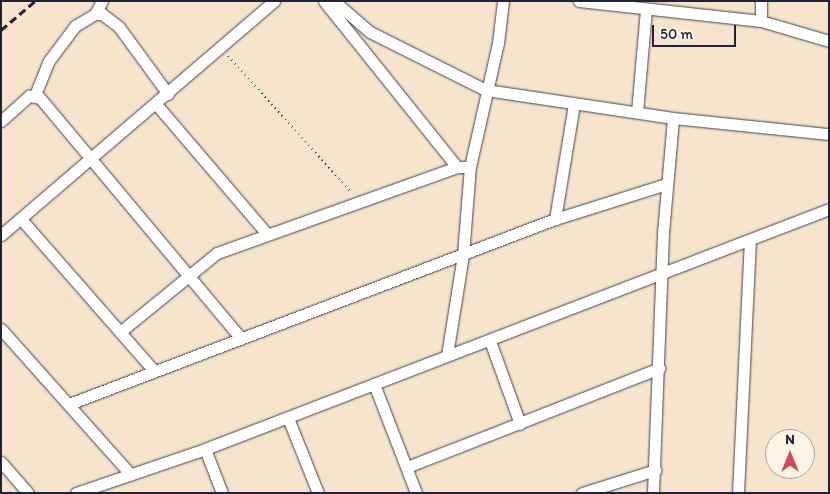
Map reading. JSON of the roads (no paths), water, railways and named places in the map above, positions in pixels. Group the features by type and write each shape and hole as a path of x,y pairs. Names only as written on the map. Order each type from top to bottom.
{"street":[{"path":"1,121 24,99 35,95 52,56 75,26 94,14 102,1"},
{"path":"1,235 168,94 274,1"},
{"path":"324,1 457,167"},
{"path":"334,1 370,32 486,90 673,118 829,134"},
{"path":"447,356 463,255 470,167 498,43 503,1"},
{"path":"579,1 760,21 829,41"},
{"path":"760,21 761,1"},
{"path":"637,112 646,9"},
{"path":"94,14 108,16 119,27 168,94"},
{"path":"35,95 89,161 191,275 240,338"},
{"path":"156,104 267,234"},
{"path":"555,219 574,104"},
{"path":"653,493 661,276 673,118"},
{"path":"120,332 217,253 457,167 470,167"},
{"path":"69,404 555,219 667,184"},
{"path":"76,493 205,449 288,418 661,276 829,209"},
{"path":"20,219 154,371"},
{"path":"738,493 750,241"},
{"path":"1,329 131,475"},
{"path":"490,341 520,424"},
{"path":"407,467 659,368"},
{"path":"374,384 416,493"},
{"path":"288,418 318,493"},
{"path":"205,449 222,493"},
{"path":"1,462 28,493"},
{"path":"582,493 654,470"}],"railway":[{"path":"1,30 35,1"}]}
